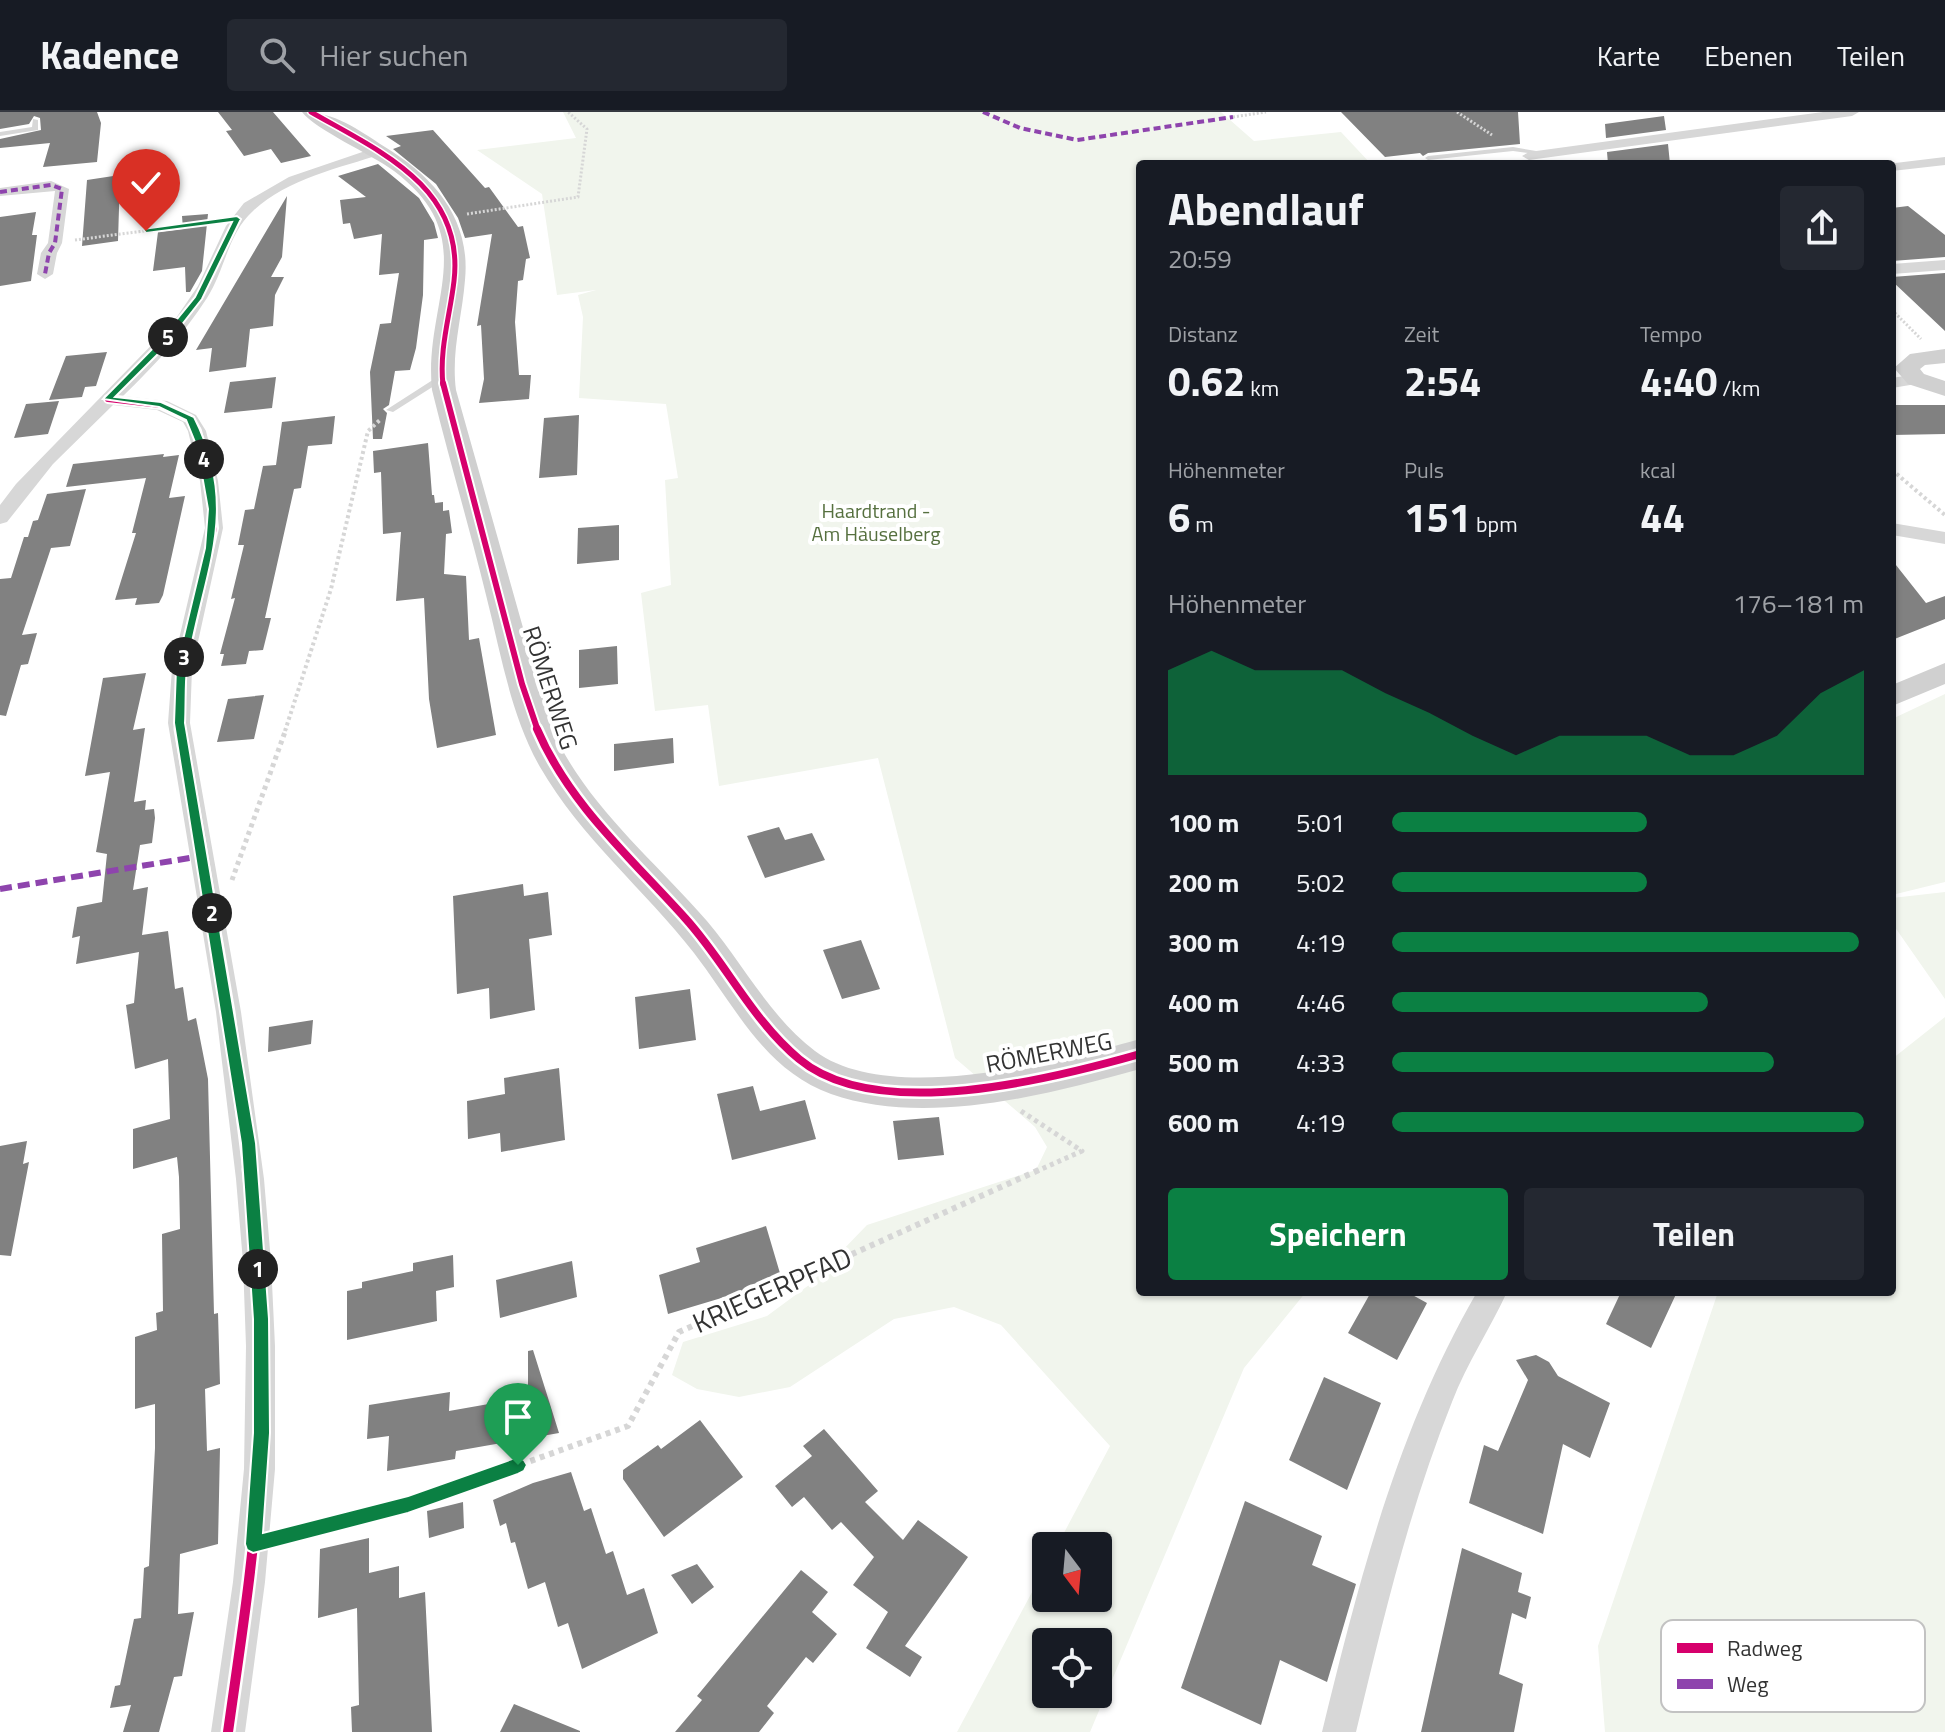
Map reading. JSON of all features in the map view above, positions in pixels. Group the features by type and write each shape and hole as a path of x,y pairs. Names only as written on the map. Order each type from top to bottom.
{"street":[{"name":"RÖMERWEG","path":"311,112 377,151 419,184 446,217 452,233 456,265 442,377 536,723 554,766 582,805 703,940 782,1044 807,1067 838,1081 875,1088 924,1091 1048,1079 1136,1055"},
{"path":"1529,156 1852,112"},
{"path":"0,518 27,483 158,348 199,298 237,219 258,199 276,188 377,151"},
{"path":"1896,167 1945,161"},
{"path":"0,192 51,185 60,187 55,243 49,253 45,274"},
{"path":"1896,269 1945,265"},
{"path":"1942,356 1918,359 1907,365 1907,371 1916,379 1945,389"},
{"path":"1896,382 1916,379"},
{"path":"108,399 161,405 190,419 197,431 209,481 214,528 186,640 179,698 184,764 238,1065 256,1237 261,1433 253,1544 228,1732"},
{"path":"1896,530 1945,538"},
{"path":"1896,694 1945,673"},
{"path":"1339,1732 1390,1540 1422,1437 1446,1375 1491,1296"}],"lane":[{"path":"0,134 36,129 35,120"},
{"path":"1428,158 1513,149 1545,153"},
{"path":"390,410 442,377"}],"path":[{"path":"446,217 578,197 587,129 568,112"},
{"path":"1233,117 1266,112"},
{"path":"1457,112 1513,149"},
{"path":"55,243 237,219"},
{"path":"1896,314 1942,356"},
{"path":"209,897 233,879 239,867 335,577 368,431 390,410"},
{"path":"1896,473 1945,515"}],"green space":[{"name":"Haardtrand - Am Häuselberg","path":"563,112 1221,112 1254,141 1341,132 1367,160 1136,160 1136,1296 1303,1296 1244,1368 1112,1680 1112,1628 1032,1628 1032,1708 1100,1708 1090,1732 957,1732 1032,1592 1032,1612 1112,1612 1112,1532 1064,1532 1110,1446 1001,1325 954,1307 894,1319 790,1387 739,1397 697,1389 672,1375 683,1342 767,1316 809,1285 867,1225 1036,1170 1047,1147 1035,1127 955,1058 878,758 719,786 708,705 655,711 641,593 671,585 665,480 678,478 666,404 579,398 583,317 578,295 596,290 557,295 542,194 477,150 576,138"},
{"path":"1945,694 1945,882 1896,894 1896,717"},
{"path":"1945,892 1945,999 1896,929 1896,898"},
{"path":"1945,1017 1945,1732 1605,1732 1598,1646 1717,1296 1896,1296 1896,1056"}],"building":[{"path":"0,112 97,112 101,123 97,162 43,167 50,143 0,148 0,139 41,130 40,118 34,116 29,124 0,129"},
{"path":"218,112 273,112 311,156 281,163 271,149 244,156 226,131 232,130"},
{"path":"1341,112 1518,112 1520,144 1423,156 1420,153 1385,157"},
{"path":"1664,116 1666,130 1606,138 1605,124"},
{"path":"433,130 485,188 489,187 518,227 523,226 530,258 526,259 523,280 518,281 515,322 519,375 531,375 529,399 479,403 484,379 481,325 477,326 492,234 465,238 458,218 436,184 393,149 401,146 386,136"},
{"path":"1668,144 1670,160 1608,160 1607,152"},
{"path":"378,164 419,198 434,223 438,238 424,240 423,295 410,370 395,371 389,405 383,409 387,413 382,439 373,439 370,372 380,324 391,323 399,273 379,275 382,234 354,239 350,223 343,224 340,200 366,197 338,176"},
{"path":"120,175 118,241 82,246 87,180"},
{"path":"287,196 282,257 271,277 284,277 275,295 273,326 250,329 246,367 209,372 212,348 196,350"},
{"path":"1908,206 1945,235 1945,257 1896,261 1896,208"},
{"path":"36,212 32,235 37,235 31,281 0,286 0,217"},
{"path":"208,214 202,271 190,292 186,292 185,267 153,271 158,232 183,229 182,216"},
{"path":"1945,273 1945,331 1896,285 1896,277"},
{"path":"107,352 96,386 85,387 82,397 49,400 66,356"},
{"path":"276,377 272,408 224,413 230,382"},
{"path":"59,401 48,434 14,438 26,404"},
{"path":"1896,405 1945,405 1945,434 1896,435"},
{"path":"579,415 577,475 539,478 544,418"},
{"path":"335,416 332,444 308,446 301,488 294,489 265,618 271,618 263,650 249,651 246,664 221,666 224,654 220,654 235,598 231,599 244,545 238,545 245,510 254,509 263,466 276,465 282,422"},
{"path":"428,443 432,495 435,503 443,502 443,511 449,510 452,533 446,534 444,574 466,576 469,640 479,638 496,735 437,748 429,699 424,598 396,601 401,532 383,534 381,472 374,473 373,451"},
{"path":"164,454 163,457 179,455 169,498 185,496 163,595 159,603 135,605 137,598 115,600 136,533 132,533 146,478 66,487 73,464"},
{"path":"86,489 70,546 51,548 22,635 37,633 28,664 21,665 6,716 0,715 0,579 11,578 24,537 28,537 33,521 38,520 47,494"},
{"path":"619,525 619,560 577,564 578,528"},
{"path":"1896,565 1926,603 1945,596 1945,619 1896,638"},
{"path":"617,646 618,684 579,688 579,650"},
{"path":"146,673 133,730 145,728 134,802 146,800 145,810 154,809 155,818 152,843 140,845 133,890 148,887 142,935 168,931 175,989 183,987 188,1021 196,1018 208,1079 214,1314 218,1313 220,1384 205,1389 207,1451 220,1448 218,1544 180,1554 178,1614 194,1612 182,1676 174,1677 159,1732 123,1732 131,1705 110,1708 115,1686 120,1685 134,1619 141,1618 144,1568 149,1566 155,1448 155,1404 135,1409 135,1337 157,1330 156,1313 163,1311 162,1234 180,1229 179,1177 177,1157 133,1169 133,1129 170,1119 168,1059 135,1069 126,1005 134,1003 139,952 76,964 80,936 72,938 77,907 102,902 107,854 96,852 110,772 85,776 103,678"},
{"path":"264,695 254,739 217,742 228,699"},
{"path":"673,738 674,763 614,771 614,744"},
{"path":"779,827 785,840 812,833 825,860 765,878 747,836"},
{"path":"523,884 524,896 548,892 552,935 529,939 535,1010 490,1019 489,988 457,994 453,896"},
{"path":"861,940 880,989 842,999 823,950"},
{"path":"690,989 696,1040 639,1049 635,997"},
{"path":"313,1020 311,1044 268,1052 269,1027"},
{"path":"559,1068 565,1140 501,1152 500,1133 468,1139 467,1101 505,1094 504,1078"},
{"path":"753,1086 760,1111 805,1100 816,1139 732,1160 717,1094"},
{"path":"939,1117 944,1155 898,1160 893,1121"},
{"path":"27,1141 23,1164 29,1162 11,1256 0,1255 0,1146"},
{"path":"766,1226 782,1280 668,1314 659,1275 700,1262 696,1248"},
{"path":"453,1255 454,1287 436,1291 437,1321 347,1340 347,1291 362,1288 362,1282 413,1271 413,1263"},
{"path":"572,1261 577,1297 500,1318 496,1280"},
{"path":"1369,1296 1414,1296 1427,1303 1397,1360 1348,1333"},
{"path":"1619,1296 1675,1296 1651,1348 1606,1324"},
{"path":"533,1350 559,1433 456,1451 455,1459 387,1471 389,1436 367,1439 369,1405 450,1392 449,1411 528,1397 528,1351"},
{"path":"1536,1355 1549,1362 1558,1376 1610,1403 1590,1458 1563,1444 1543,1534 1469,1503 1484,1445 1498,1451 1528,1380 1516,1360"},
{"path":"1324,1377 1381,1403 1347,1490 1289,1460"},
{"path":"700,1420 743,1477 664,1537 623,1479 623,1470 658,1445 661,1449"},
{"path":"824,1429 878,1491 865,1502 903,1540 918,1520 968,1557 905,1646 922,1657 910,1677 866,1648 888,1612 853,1585 874,1557 841,1522 832,1530 804,1497 792,1507 775,1486 812,1456 803,1446"},
{"path":"571,1472 584,1511 591,1508 606,1554 613,1551 627,1595 644,1588 658,1633 582,1669 568,1623 558,1627 545,1582 528,1589 515,1542 511,1543 506,1523 500,1526 493,1500 533,1483"},
{"path":"1245,1501 1322,1536 1312,1565 1356,1584 1327,1682 1280,1660 1261,1725 1181,1688"},
{"path":"463,1502 464,1528 429,1538 427,1511"},
{"path":"369,1538 369,1573 399,1566 399,1598 425,1592 432,1732 352,1732 351,1707 359,1705 357,1608 318,1618 320,1549"},
{"path":"1462,1548 1522,1573 1518,1592 1531,1597 1526,1619 1512,1613 1499,1674 1523,1684 1514,1732 1421,1732"},
{"path":"697,1564 714,1587 692,1604 671,1575"},
{"path":"801,1570 828,1592 812,1612 837,1634 813,1663 806,1657 767,1706 774,1713 759,1732 675,1732 702,1700 697,1696"},
{"path":"514,1704 580,1731 580,1732 500,1732"}],"marked path":[{"path":"983,112 1020,128 1077,140 1233,117"},
{"path":"0,192 51,185 62,189 55,243 49,253 45,274"},
{"path":"0,889 202,856"}],"cycle path":[{"path":"311,112 403,168 434,198 445,215 456,258 443,347 444,390 536,727 571,791 690,924 766,1025 801,1061 820,1074 877,1089 915,1092 992,1087 1068,1073 1136,1055"},
{"path":"108,399 161,405 190,419 197,431 209,481 214,528 182,669 179,723 229,1012 240,1095 257,1262 261,1346 257,1507 228,1732"}],"route":[{"path":"146,231 237,219 199,298 158,348 108,399 161,405 190,419 197,431 213,509 214,528 210,548 186,640 179,723 249,1143 261,1319 261,1433 253,1544 408,1505 518,1465"}]}
